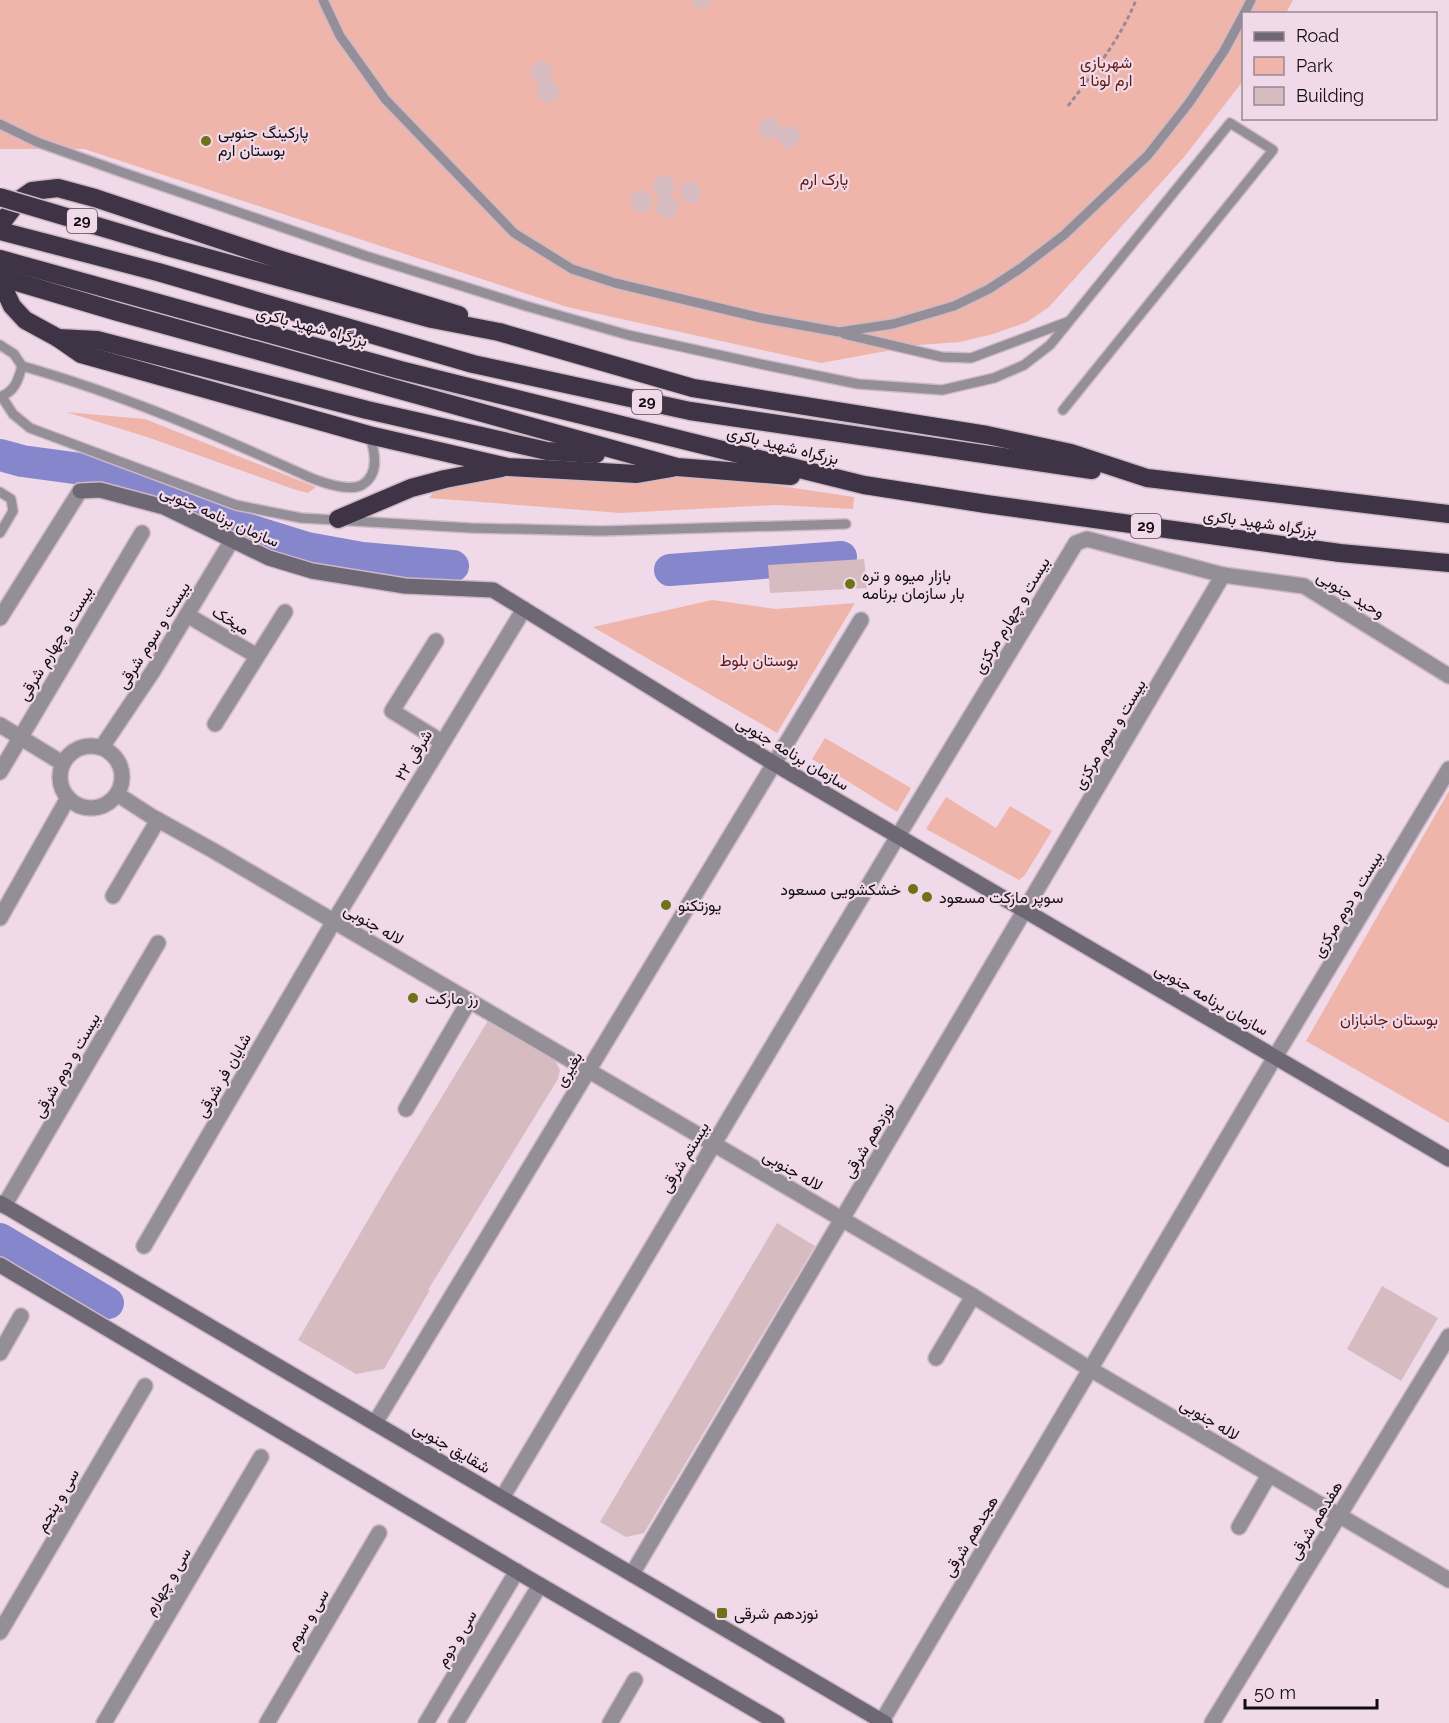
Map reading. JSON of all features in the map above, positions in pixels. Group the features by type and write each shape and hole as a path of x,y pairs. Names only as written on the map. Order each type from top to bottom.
{"highway":[{"path":"0,225 19,200 32,191 58,188 454,313 500,333"},
{"name":"29","path":"0,197 164,246 432,319 500,333"},
{"name":"29","path":"0,231 158,272 473,364 690,411 1147,478"},
{"name":"بزرگراه شهید باکری","path":"0,259 400,370 844,480 986,504 1340,553 1449,563"},
{"name":"29","path":"0,278 677,467 844,480"},
{"path":"0,278 12,306 25,320 81,354 369,435 508,467 637,474 677,467"},
{"name":"بزرگراه شهید باکری","path":"500,333 693,388 987,435 1071,453 1147,478 1449,514"},
{"path":"58,338 97,340 366,410 547,451 581,452 677,467"},
{"path":"338,519 411,488 508,467"}],"main road":[{"name":"سازمان برنامه جنوبی","path":"80,491 100,490 164,507 269,558 312,571 405,586 494,590 773,763 1449,1159"},
{"name":"شقایق جنوبی","path":"2,1204 884,1722"},
{"path":"0,1265 777,1723"}],"street":[{"path":"0,618 80,491"},
{"name":"بیست و چهارم شرقی","path":"0,772 142,533"},
{"name":"بیست و چهارم مرکزی","path":"898,836 1076,543 1087,539 1223,575"},
{"name":"بیست و سوم شرقی","path":"102,747 153,671 232,540"},
{"name":"وحید جنوبی","path":"1223,575 1304,586 1449,676"},
{"name":"بیست و سوم مرکزی","path":"1025,910 1223,575"},
{"name":"۲۲ شرقی","path":"334,921 524,609"},
{"name":"میخک","path":"215,724 285,612"},
{"name":"میخک","path":"188,615 257,657"},
{"name":"بغیری","path":"375,1423 861,620"},
{"path":"436,641 392,711 442,742"},
{"path":"0,725 62,763"},
{"path":"84,746 102,747 117,758 121,767 121,786 117,794 103,806 84,808 68,798 60,782 62,763 75,749 84,746"},
{"name":"بیست و دوم مرکزی","path":"1090,1369 1449,769"},
{"name":"لاله جنوبی","path":"117,794 973,1296 1090,1369 1449,1580"},
{"path":"0,918 68,798"},
{"path":"113,896 158,820"},
{"name":"بیستم شرقی","path":"502,1498 898,836"},
{"name":"نوزدهم شرقی","path":"632,1574 1025,910"},
{"name":"شایان فر شرقی","path":"144,1246 334,921"},
{"name":"بیست و دوم شرقی","path":"2,1204 158,943"},
{"path":"406,1109 469,1001"},
{"path":"936,1358 973,1296"},
{"path":"0,1353 21,1316"},
{"name":"هفدهم شرقی","path":"1212,1723 1449,1336"},
{"name":"هجدهم شرقی","path":"884,1722 1090,1369"},
{"name":"سی و پنجم","path":"0,1632 145,1386"},
{"name":"سی و چهارم","path":"104,1723 261,1457"},
{"path":"1239,1527 1269,1475"},
{"name":"سی و سوم","path":"267,1723 379,1533"},
{"name":"سی و دوم","path":"426,1723 517,1571"},
{"path":"456,1723 540,1585"},
{"path":"507,1587 529,1602"},
{"path":"610,1723 635,1680"}],"lane":[{"path":"323,0 340,36 385,99 514,233 572,269 615,283 761,318 839,332 942,357 971,358 1068,321"},
{"path":"839,332 893,324 954,306 989,289 1064,235 1148,155 1189,103 1224,51 1242,18"},
{"path":"0,124 37,142 366,256 628,335 858,384 942,390 977,384 1024,365 1050,345 1230,123 1273,150 1063,410"},
{"path":"0,345 14,354 22,366 80,383 154,410 317,481 347,488 361,485 373,473 375,455 369,435"},
{"path":"22,366 13,391 1,397 13,414 30,428 236,505 302,518 471,528 601,531 846,524"},
{"path":"0,492 12,499 13,512 0,533"}],"path":[{"path":"1068,106 1108,51 1131,13 1136,0"}],"green space":[{"name":"پارک ارم","path":"0,0 1293,0 1287,12 1242,12 1242,82 1185,156 1049,307 1027,322 993,334 960,342 919,345 821,363 567,307 84,149 0,149"},
{"path":"66,412 145,419 316,487 308,493 293,489 147,437"},
{"path":"507,472 682,474 727,478 854,497 853,509 775,505 620,513 429,498 440,485"},
{"name":"بوستان بلوط","path":"712,600 776,609 855,603 777,733 593,627"},
{"path":"825,738 911,788 897,812 812,759"},
{"name":"بوستان جانبازان","path":"1449,791 1449,1123 1306,1041"},
{"path":"946,797 996,828 1010,806 1052,831 1025,875 1019,880 926,829"}],"building":[{"path":"691,0 712,0 706,8 694,7"},
{"path":"544,60 553,68 550,80 559,88 557,100 545,103 536,95 539,83 530,75 533,64"},
{"path":"775,117 782,127 794,126 801,136 796,147 784,148 777,138 765,139 758,130 763,118"},
{"path":"668,175 676,185 671,196 679,205 674,217 662,218 655,209 659,198 652,188 656,177"},
{"path":"695,181 702,190 698,202 686,203 679,194 683,183"},
{"path":"645,190 653,200 649,211 637,212 629,203 634,192"},
{"path":"864,559 867,588 770,593 768,565"},
{"path":"489,1019 555,1060 560,1070 558,1079 428,1290 430,1290 384,1369 356,1374 298,1340"},
{"path":"777,1223 815,1246 644,1533 626,1537 600,1522"},
{"path":"1382,1286 1438,1318 1401,1381 1347,1349"}],"waterway":[{"path":"0,455 22,461 118,474 151,484 246,529 307,548 362,558 453,566"},
{"path":"670,570 841,557"},
{"path":"0,1239 108,1303"}],"place":[{"name":"پارکینگ جنوبی بوستان ارم","path":"206,141"},
{"name":"بازار میوه و تره بار سازمان برنامه","path":"850,584"},
{"name":"خشکشویی مسعود","path":"913,889"},
{"name":"سوپر مارکت مسعود","path":"927,897"},
{"name":"یوزتکنو","path":"666,905"},
{"name":"رز مارکت","path":"413,998"},
{"name":"نوزدهم شرقی","path":"722,1613"}],"park label":[{"name":"شهربازی ارم لونا 1","path":"1106,71"}]}
